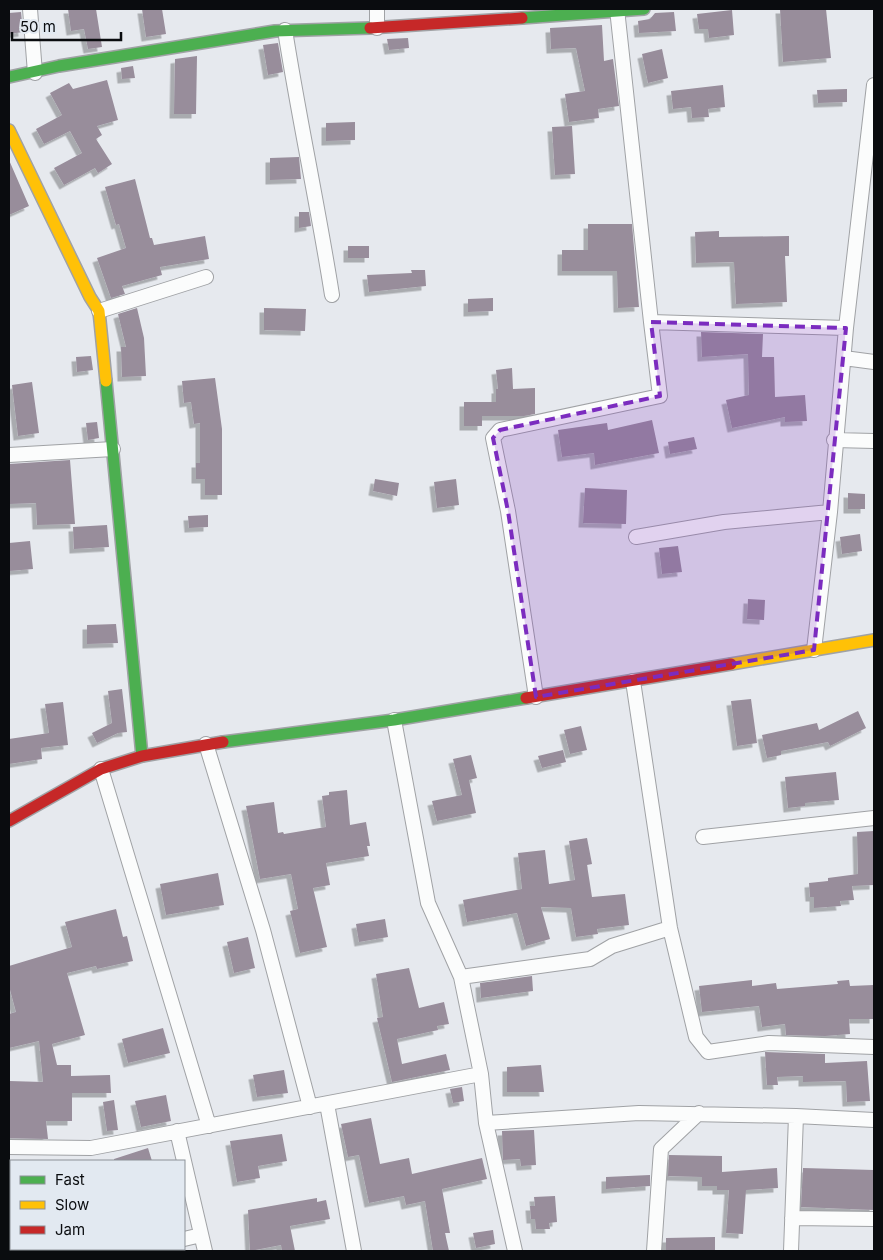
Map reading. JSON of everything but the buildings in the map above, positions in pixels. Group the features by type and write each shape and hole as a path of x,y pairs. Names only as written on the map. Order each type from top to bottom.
{"street":[{"path":"30,9 35,73"},
{"path":"377,28 378,9"},
{"path":"9,77 35,73 59,66 285,30 377,28 644,9"},
{"path":"536,697 508,511 493,438 500,430 660,396 617,10"},
{"path":"285,30 332,294"},
{"path":"814,650 830,512 834,440 874,85"},
{"path":"9,130 99,312 142,756"},
{"path":"99,312 206,277"},
{"path":"652,322 846,328"},
{"path":"844,358 874,362"},
{"path":"834,440 874,441"},
{"path":"9,455 113,449"},
{"path":"636,537 724,522 830,512"},
{"path":"9,821 101,770 142,756 206,744 394,720 874,640"},
{"path":"633,681 670,928 696,1037 708,1052 769,1043 874,1047"},
{"path":"394,720 428,903 461,977 481,1074 486,1123 515,1251"},
{"path":"206,744 263,930 310,1107"},
{"path":"101,770 209,1126"},
{"path":"703,837 874,818"},
{"path":"461,977 590,959 612,946 670,928"},
{"path":"9,1147 91,1148 481,1074"},
{"path":"327,1104 354,1251"},
{"path":"486,1123 639,1113 796,1116 874,1120"},
{"path":"654,1251 661,1150 698,1114"},
{"path":"791,1251 796,1116"},
{"path":"177,1131 184,1160"},
{"path":"185,1166 205,1251"},
{"path":"792,1218 874,1219"},
{"path":"185,1239 201,1235"}],"highlighted area":[{"path":"651,322 846,328 814,650 536,697 508,511 493,438 500,430 660,396"}],"traffic: fast":[{"path":"522,18 644,9"},
{"path":"9,77 59,66 275,31 370,28"},
{"path":"106,381 142,756"},
{"path":"223,742 394,720 526,698"}],"traffic: slow":[{"path":"9,130 90,297 99,311 106,381"},
{"path":"731,664 874,640"}],"traffic: jam":[{"path":"370,28 522,18"},
{"path":"526,698 731,664"},
{"path":"9,821 101,769 142,756 223,742"}]}
